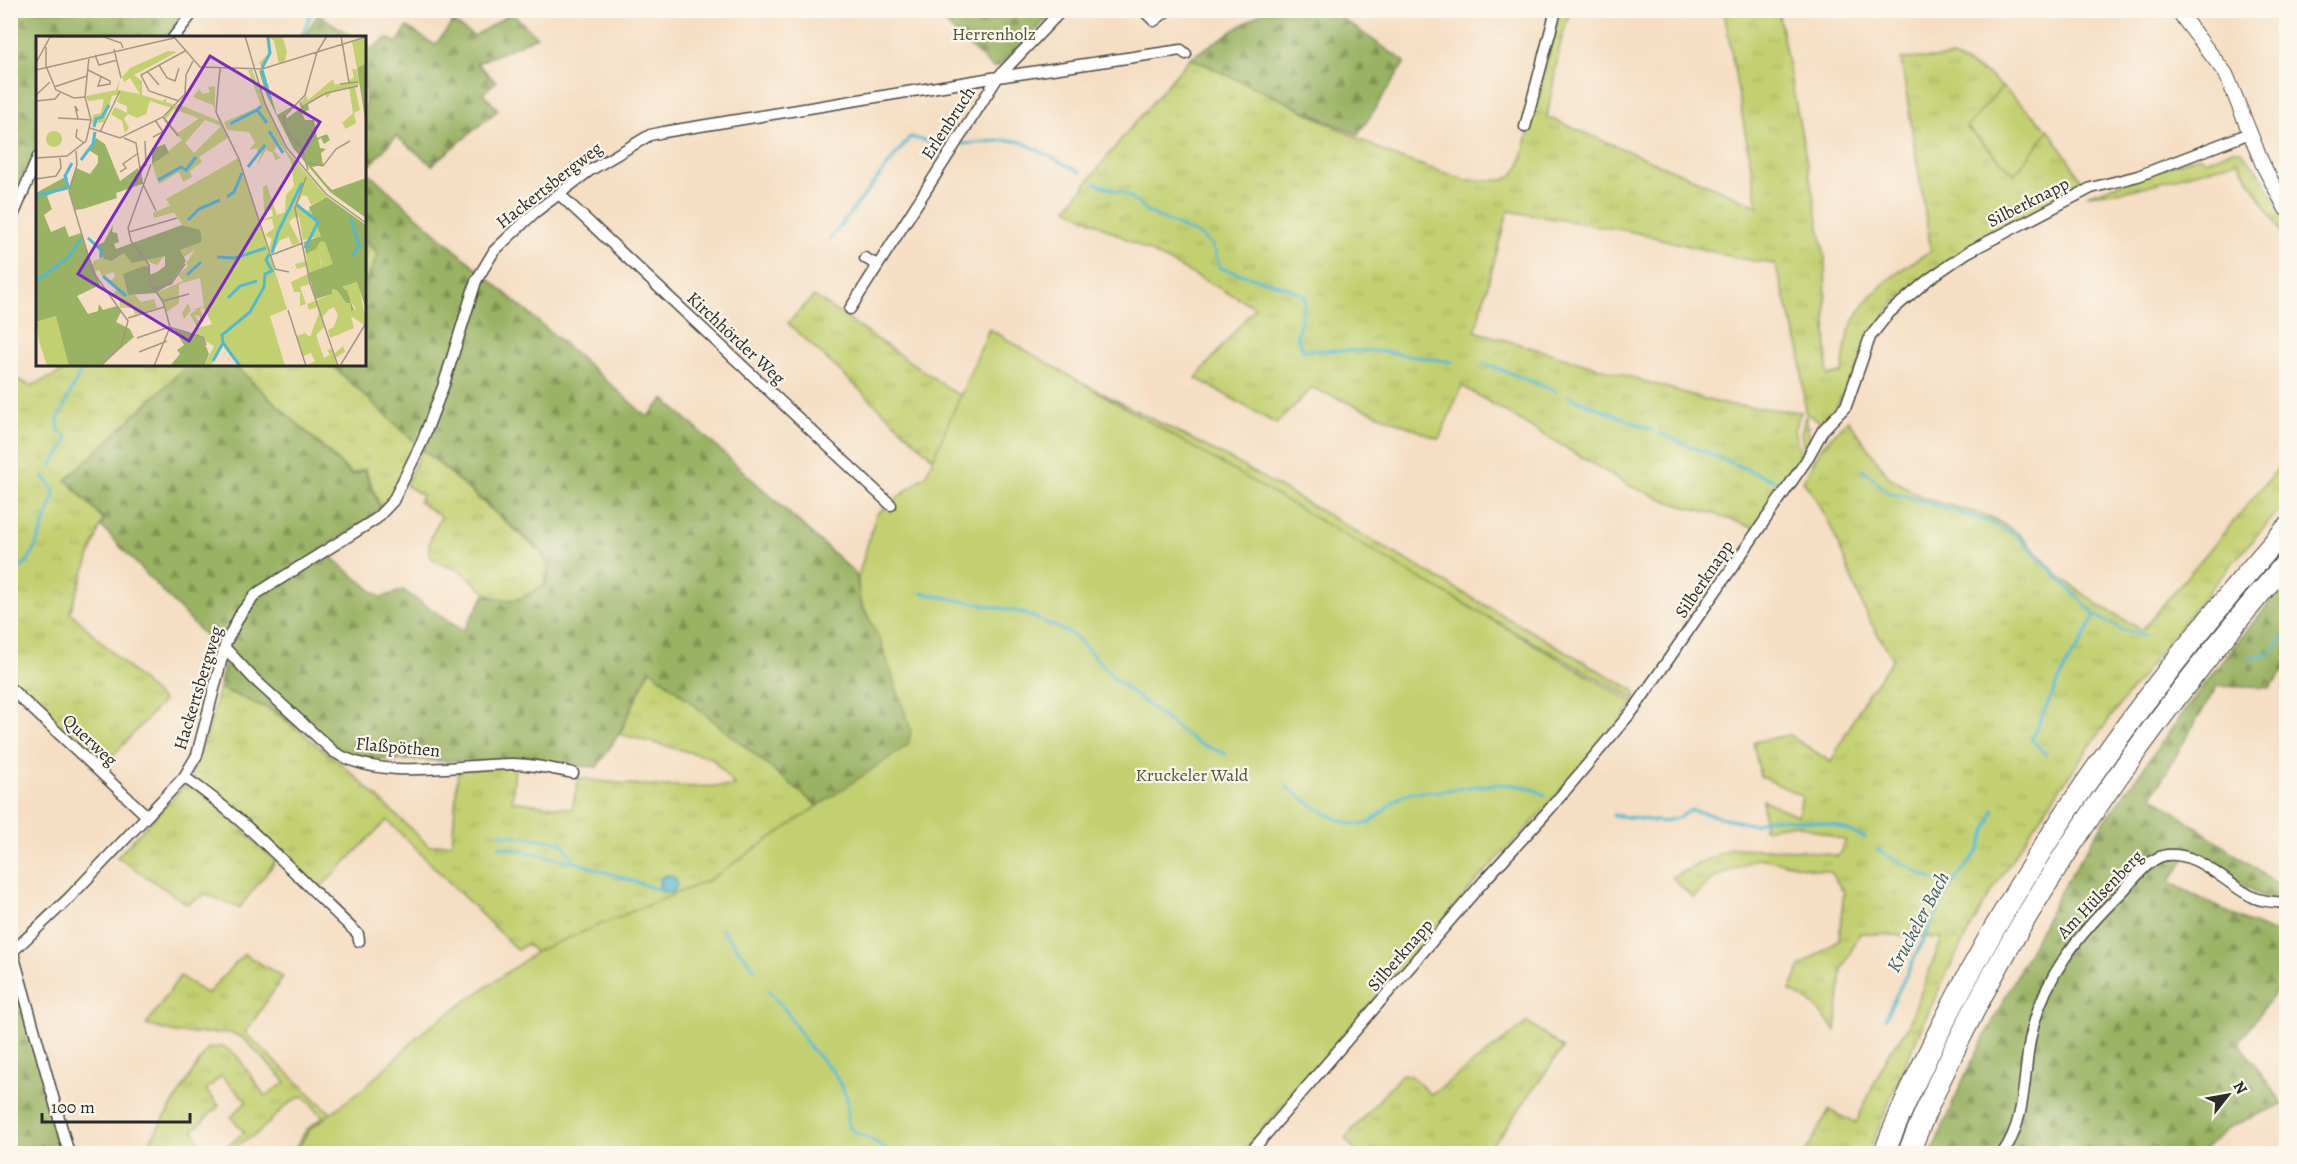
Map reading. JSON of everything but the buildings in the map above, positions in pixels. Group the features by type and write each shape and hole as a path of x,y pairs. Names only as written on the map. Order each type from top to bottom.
{"highway":[{"path":"1884,1154 1959,992 2005,909 2064,813 2101,759 2180,655 2286,529"},
{"path":"1908,1154 1937,1086 1985,990 2028,913 2085,822 2182,688 2286,563"}],"street":[{"path":"175,36 195,10"},
{"name":"Erlenbruch","path":"850,309 998,76 1062,10"},
{"path":"1143,10 1154,21 1168,10"},
{"path":"1525,127 1556,10"},
{"path":"2177,10 2226,74 2271,182 2286,209"},
{"name":"Hackertsbergweg","path":"12,950 184,777 197,755 231,630 256,594 376,519 393,501 422,442 443,387 476,281 494,251 512,232 559,194 589,171 650,135 998,76 1183,52"},
{"name":"Silberknapp","path":"1249,1154 1484,881 1548,811 1642,698 1806,461 1819,436 1846,406 1870,337 1889,313 1908,295 1968,252 2091,188 2138,176 2250,132"},
{"path":"10,224 36,162"},
{"name":"Kirchhörder Weg","path":"559,194 891,505"},
{"path":"865,258 877,265"},
{"name":"Flaßpöthen","path":"226,649 254,679 334,752 348,761 404,768 440,769 516,764 573,773"},
{"name":"Querweg","path":"10,688 147,816"},
{"name":"Hackertsbergweg","path":"184,777 270,850 358,934 359,942"},
{"name":"Am Hülsenberg","path":"2002,1154 2017,1125 2030,1038 2049,981 2063,956 2088,926 2155,859 2165,855 2184,856 2253,897 2286,903"},
{"path":"12,950 69,1154"}],"green space":[{"path":"1330,10 1405,62 1358,135 1190,58 1264,11"},
{"path":"1560,10 1570,11 1560,45 1547,117 1758,206 1724,11 1778,11 1825,257 1827,376 1842,373 1849,331 1855,318 1873,294 1906,266 1931,251 1901,59 1953,57 1987,74 2002,87 1967,128 2015,174 2049,130 2085,185 1932,272 1905,292 1889,309 1834,411 1821,423 1805,412 1800,351 1775,264 1742,259 1629,231 1508,211 1475,331 1722,404 1801,412 1794,430 1801,457 1754,528 1712,513 1678,505 1630,486 1462,386 1439,439 1312,388 1276,424 1196,378 1255,307 1067,208 1122,138 1190,58 1268,93 1393,156 1467,180 1503,180 1512,176 1520,166"},
{"path":"11,11 188,11 166,36 36,36 36,152 11,215"},
{"name":"Herrenholz","path":"932,11 1055,11 999,66 993,68"},
{"path":"512,13 537,37 477,63 496,82 483,93 498,110 432,165 396,136 366,170 366,46 371,49 387,38 397,43 407,27 435,45 453,22 474,36"},
{"path":"318,14 351,36 305,36"},
{"path":"2002,87 2049,130 2015,174 1967,127"},
{"path":"2233,150 2241,150 2260,174 2286,219 2286,240 2238,161 2132,190 2087,195 2199,156 2207,160"},
{"path":"366,170 647,417 664,399 856,574 861,606 880,637 913,733 909,745 820,808 650,669 619,734 597,767 530,762 348,759 274,711 219,688 226,658 101,526 104,519 66,480 187,366 235,366 352,475 364,470 380,508 373,517 321,549 381,598 403,590 463,631 485,595 510,600 517,599 531,594 546,584 550,567 542,552 417,444 333,366 366,366 366,283 378,253 366,241"},
{"path":"366,241 378,253 366,283"},
{"path":"814,296 960,396 993,337 1232,460 1635,691 1635,699 1226,470 600,1153 293,1153 306,1130 323,1117 304,1096 286,1106 255,1135 227,1153 220,1153 244,1132 231,1117 247,1101 221,1076 206,1090 219,1106 193,1130 199,1140 191,1146 194,1151 142,1154 207,1049 223,1046 237,1056 265,1096 286,1082 243,1038 231,1033 176,1033 146,1025 180,976 207,994 244,954 283,977 245,1033 333,1115 536,953 527,944 517,950 387,820 319,889 191,776 208,734 219,688 274,711 344,766 429,846 452,843 458,771 515,766 512,801 572,809 579,778 656,786 735,786 712,758 619,734 650,669 820,808 935,460 788,323"},
{"name":"Kruckeler Wald","path":"989,329 1635,703 1540,814 1479,878 1242,1153 294,1154 309,1130 365,1087 425,1030 539,950 709,880 908,745 911,730 881,642 859,597 858,577 876,515 926,475"},
{"path":"68,366 187,366 66,480 103,519 70,612 163,701 103,767 11,683 11,376 31,386 65,371"},
{"path":"235,366 333,366 417,444 390,497 381,508 365,469 352,474"},
{"path":"1806,415 1810,440 1804,451 1801,433"},
{"path":"1848,420 1888,476 1923,498 1991,517 2019,534 2058,575 2099,605 2142,630 2286,459 2286,503 2200,602 2119,706 2007,867 1944,978 1868,1153 1805,1153 1829,1110 1856,1123 1889,1052 1907,1029 1942,938 1860,933 1842,970 1836,1031 1813,1004 1790,991 1800,967 1839,939 1844,892 1830,872 1759,858 1713,878 1693,898 1672,877 1731,848 1802,850 1838,856 1846,841 1796,824 1764,829 1763,800 1798,816 1802,796 1760,776 1753,742 1789,735 1831,762 1865,698 1893,659 1868,617 1823,512 1803,481 1822,447"},
{"path":"422,449 541,553 548,568 545,583 514,600 502,600 485,592 460,571 430,556 429,543 441,517 419,502 422,495 406,485"},
{"path":"2286,582 2286,667 2270,688 2217,686 2152,796 2286,890 2286,900 2265,898 2190,853 2169,882 2245,921 2286,937 2286,983 2283,981 2239,1042 2283,1104 2231,1126 2200,1153 1931,1154 1966,1073 2060,892 2102,825 2201,688"},
{"path":"185,785 202,792 276,861 239,908 206,894 187,904 117,857"},
{"path":"22,992 68,1153 11,1154 11,1004"},
{"path":"1528,1022 1563,1048 1503,1132 1482,1153 1357,1153 1345,1138 1402,1074 1411,1076 1431,1095"}],"water":[{"path":"668,875 674,878 677,884 674,890 668,893 662,890 659,884 662,878"}],"waterway":[{"path":"302,36 312,10"},
{"path":"830,239 910,137 948,146"},
{"path":"962,144 1010,140 1022,142 1080,172"},
{"path":"1095,183 1128,195 1148,212 1203,237 1213,247 1220,268 1289,288 1306,297 1297,337 1303,350 1379,351 1452,362"},
{"path":"1484,363 1556,391"},
{"path":"51,466 68,440 67,436 59,432 58,419 83,366"},
{"path":"1568,396 1652,430"},
{"path":"1659,433 1780,483"},
{"path":"1863,469 1890,494 1908,497 1987,521 2018,536 2095,615"},
{"path":"10,558 21,568 31,556 40,535 54,496 53,488 43,476"},
{"path":"922,593 1020,612 1061,629 1076,637 1115,679 1182,732 1198,743 1226,754"},
{"name":"Kruckeler Bach","path":"2046,755 2031,739 2069,660 2080,646 2095,615 2120,629 2145,635"},
{"name":"Kruckeler Bach","path":"2248,658 2267,655 2286,636"},
{"path":"1286,786 1328,814 1352,824 1363,825 1372,821 1396,800 1413,792 1497,784 1529,788 1545,795"},
{"path":"1613,815 1662,822 1680,817 1691,810 1754,825 1768,818 1818,822 1837,826 1865,838"},
{"name":"Kruckeler Bach","path":"1885,1018 1949,888 1979,850 1994,810"},
{"path":"499,834 562,842 575,862"},
{"path":"499,846 575,862 660,890"},
{"path":"1877,850 1949,888"},
{"path":"721,929 755,969"},
{"path":"768,990 787,1012 810,1048 833,1071 847,1097 848,1124 854,1132 876,1142 892,1154"}]}
